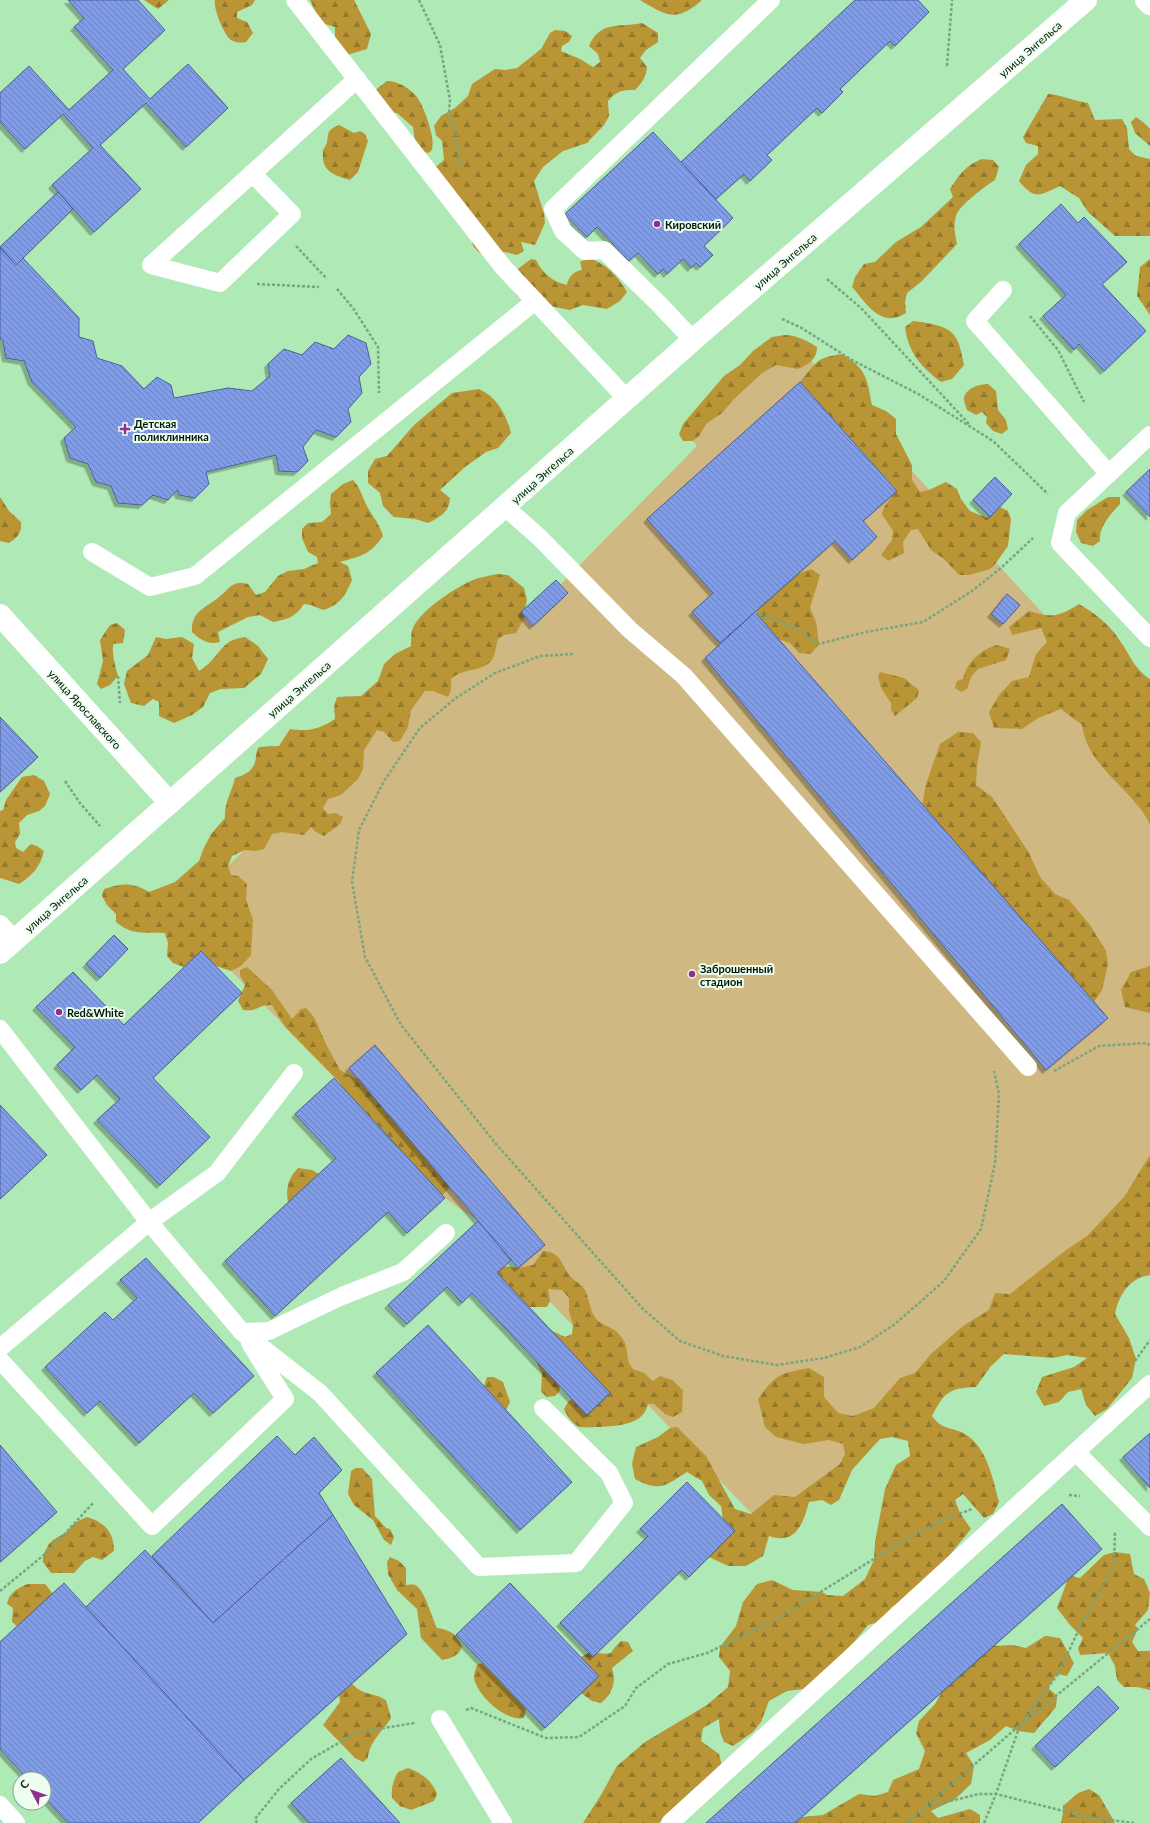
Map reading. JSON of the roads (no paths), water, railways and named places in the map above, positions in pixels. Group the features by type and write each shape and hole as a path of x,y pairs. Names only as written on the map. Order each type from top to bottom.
{"street":[{"name":"улица Энгельса","path":"7,946 693,340 1086,0"},
{"path":"1146,0 1150,4"},
{"name":"улица Ярославского","path":"0,616 170,803"}],"lane":[{"path":"296,0 503,267 626,399"},
{"path":"693,340 604,250 585,251 563,231 552,209 771,0"},
{"path":"252,173 292,214 220,283 151,265 252,173 357,79"},
{"path":"1003,290 975,321 1109,474"},
{"path":"92,552 150,587 195,576 535,301"},
{"path":"1150,435 1067,513 1060,543 1150,638"},
{"path":"505,507 539,537 630,630 684,676 1028,1067"},
{"path":"0,924 7,946"},
{"path":"0,1029 149,1222 242,1332 285,1399 152,1526 0,1360"},
{"path":"0,1348 149,1222 217,1172 294,1072"},
{"path":"242,1332 269,1331 342,1296 403,1272 446,1233"},
{"path":"242,1332 320,1393 479,1567 576,1563 624,1503 609,1473 543,1408"},
{"path":"670,1823 1150,1384"},
{"path":"1076,1452 1150,1527"},
{"path":"440,1719 503,1823"},
{"path":"0,1805 16,1823"}],"place":[{"name":"Кировский","path":"657,224"},
{"name":"Детская поликлинника","path":"125,429"},
{"name":"Заброшенный стадион","path":"692,974"},
{"name":"Red&White","path":"59,1012"}]}
